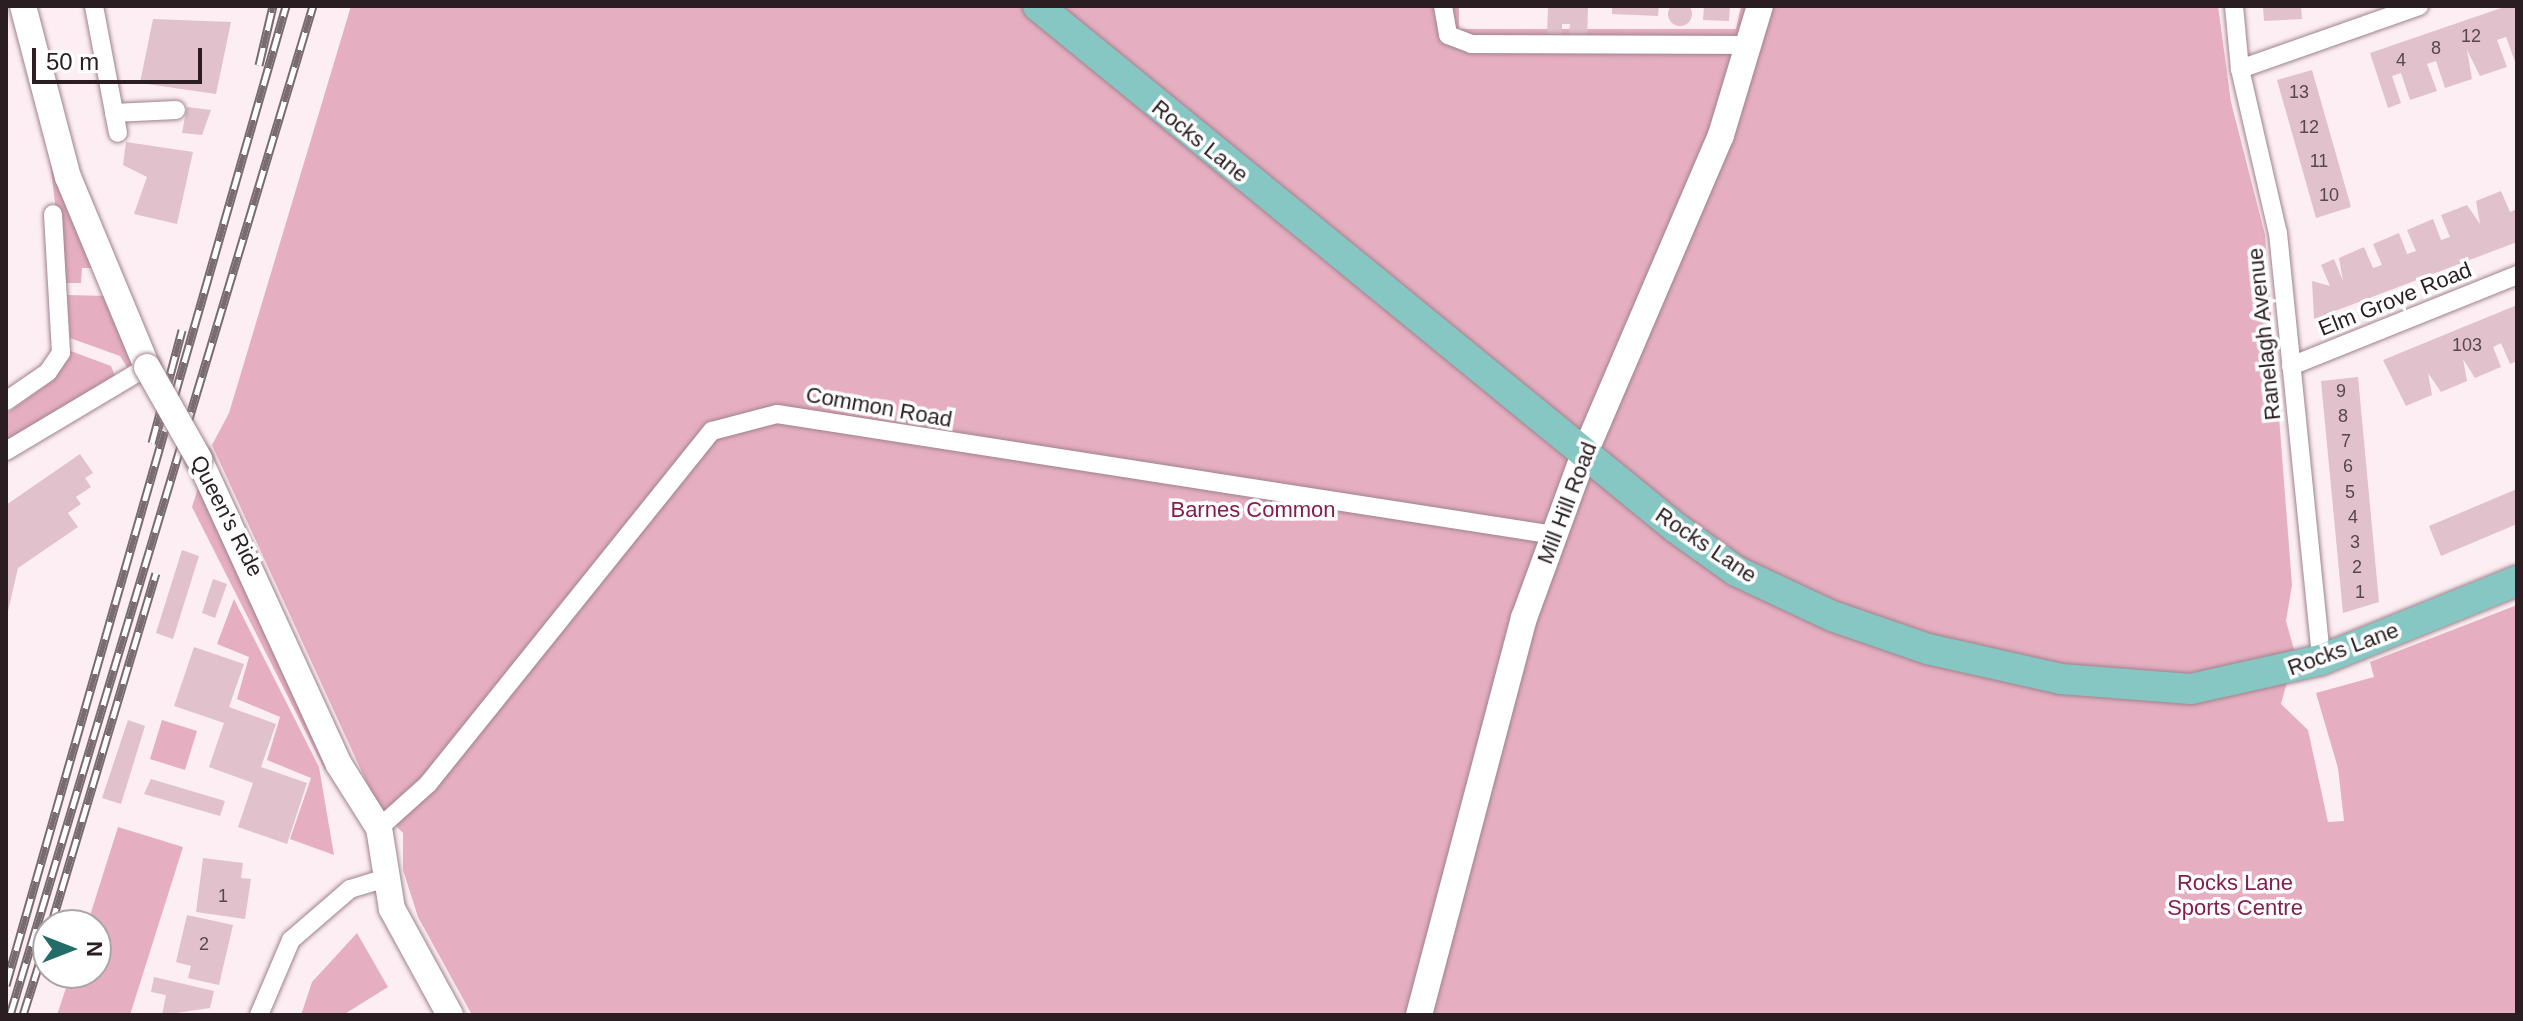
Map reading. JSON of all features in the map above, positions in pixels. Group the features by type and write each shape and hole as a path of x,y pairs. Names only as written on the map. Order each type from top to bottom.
{"main road":[{"name":"Queen's Ride","path":"23,6 68,177 147,367 237,532 338,763 379,828 383,879 450,1015"},
{"name":"Rocks Lane","path":"1038,6 1583,457 1736,571 1832,616 1928,649 2134,688 2191,689 2321,660 2517,581"},
{"name":"Mill Hill Road","path":"1419,1015 1484,762 1554,535 1583,457 1721,135 1760,6"}],"street":[{"path":"94,6 118,133"},
{"path":"1443,6 1448,35 1471,44 1750,45"},
{"name":"Ranelagh Avenue","path":"2234,6 2240,69 2278,233 2321,660"},
{"path":"2240,69 2419,6"},
{"path":"114,113 176,110"},
{"path":"6,401 48,372 61,353 53,214"},
{"name":"Elm Grove Road","path":"2291,366 2517,275"},
{"path":"6,451 147,367"},
{"name":"Common Road","path":"379,828 428,784 712,431 777,414 1554,535"},
{"path":"259,1015 291,940 350,889 383,879"}],"green space":[{"name":"Barnes Common","path":"351,6 1459,6 1459,29 1736,29 1741,6 2218,6 2231,102 2265,235 2292,585 2286,621 2295,653 2281,704 2308,730 2328,822 2344,821 2338,768 2316,693 2374,677 2370,662 2517,605 2517,1015 472,1015 418,917 403,870 403,833 378,807 212,445 229,413"},
{"path":"49,154 95,268 82,268 81,283 65,283"},
{"path":"67,295 108,296 137,362 127,367 120,356 70,338"},
{"path":"68,350 111,366 115,376 6,442 6,414 49,383"},
{"path":"199,485 327,769 325,770 192,507"},
{"path":"234,599 319,767 334,855 290,839 311,778 267,760 280,717 237,699 249,657 217,644"},
{"path":"162,720 197,731 185,770 150,759"},
{"path":"118,827 183,847 130,1015 57,1015 66,989 112,989 112,909 92,909"},
{"path":"357,933 388,987 343,1015 301,1015 312,982"}],"building":[{"path":"1680,2 1691,9 1692,14 1685,25 1680,26 1669,19 1668,14 1675,3"},
{"path":"1548,6 1588,6 1587,38 1569,37 1570,24 1562,24 1562,37 1547,37"},
{"path":"1612,6 1659,6 1658,16 1612,14"},
{"path":"1704,6 1730,6 1729,21 1703,20"},
{"path":"2263,6 2301,6 2302,19 2264,21"},
{"path":"2507,6 2517,6 2517,67 2506,37 2497,40 2507,67 2480,76 2467,50 2472,79 2445,88 2436,61 2427,64 2437,91 2410,100 2401,73 2392,76 2401,103 2388,108 2370,53"},
{"path":"153,19 231,22 216,94 140,83"},
{"path":"2312,70 2351,207 2316,218 2277,80"},
{"path":"187,107 211,110 202,135 182,133"},
{"path":"126,142 193,152 177,224 134,214 147,177 123,165"},
{"path":"2501,191 2510,212 2517,209 2517,242 2314,319 2312,281 2330,286 2321,265 2334,259 2343,281 2339,258 2364,247 2373,268 2382,265 2373,244 2399,233 2407,254 2416,251 2407,230 2433,219 2441,240 2450,237 2441,215 2467,205 2480,224 2476,201"},
{"path":"2517,305 2517,361 2510,364 2501,343 2493,347 2501,367 2475,378 2463,359 2467,381 2441,392 2428,373 2432,395 2406,406 2383,360"},
{"path":"2358,377 2379,602 2343,613 2321,381"},
{"path":"80,454 93,473 85,478 91,487 76,497 81,504 68,513 78,527 18,568 6,620 6,505"},
{"path":"2517,489 2517,524 2441,556 2429,526"},
{"path":"182,550 199,556 173,639 156,633"},
{"path":"213,579 227,584 215,618 202,613"},
{"path":"194,647 244,664 229,707 276,724 261,767 307,783 287,844 238,827 253,783 209,767 224,723 174,706"},
{"path":"128,720 145,726 121,804 102,798"},
{"path":"151,779 225,801 220,816 144,794"},
{"path":"203,858 243,863 241,878 251,879 245,919 196,912"},
{"path":"187,915 233,925 219,985 188,978 191,966 176,962"},
{"path":"154,977 214,991 210,1008 162,1015 166,995 151,992"}],"railway":[{"path":"259,65 273,6"},
{"path":"6,985 286,6"},
{"path":"10,1015 313,6"},
{"path":"152,443 182,330"},
{"path":"56,909 156,573"},
{"path":"23,1015 32,986"}],"park label":[{"name":"Rocks Lane Sports Centre","path":"2235,894"}]}
